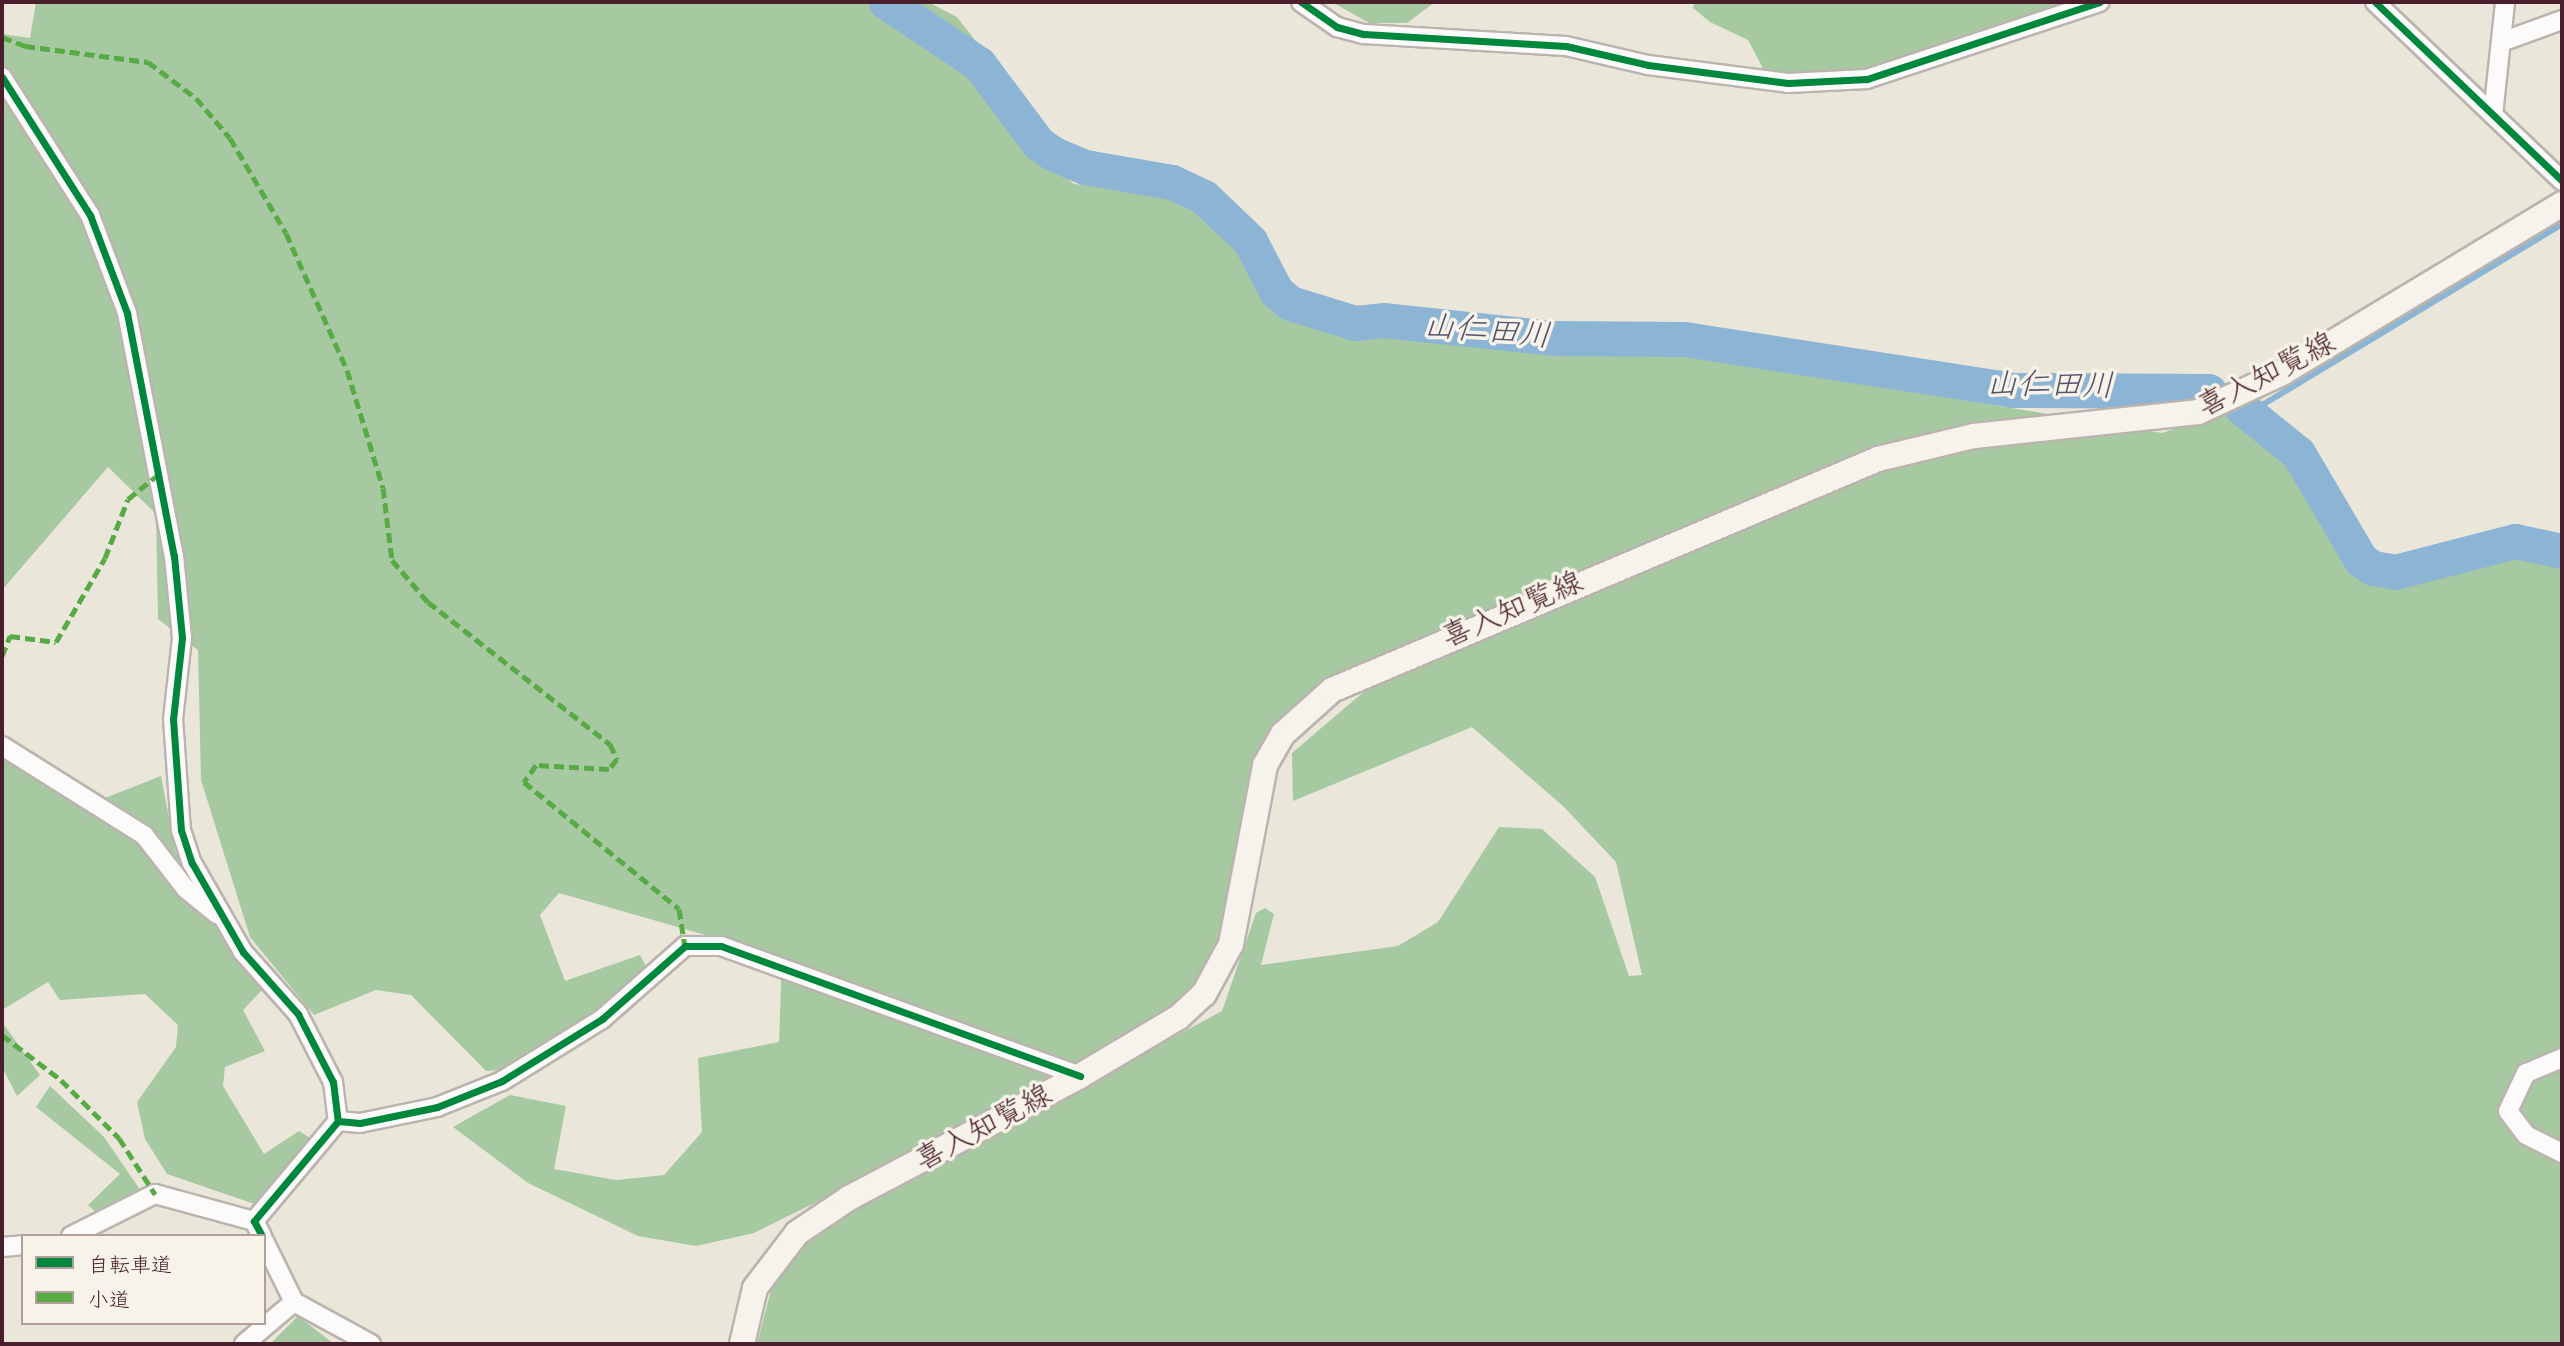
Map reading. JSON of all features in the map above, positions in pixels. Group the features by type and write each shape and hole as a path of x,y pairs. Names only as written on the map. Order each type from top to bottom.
{"main road":[{"name":"喜入知覧線","path":"741,1344 755,1288 797,1233 849,1198 1080,1076 1180,1017 1204,995 1231,944 1265,765 1283,734 1332,690 1878,459 1974,436 2198,412 2281,373 2562,204"}],"street":[{"path":"1301,2 1337,27 1364,34 1566,46 1648,65 1788,83 1867,79 2101,2"},
{"path":"2375,2 2562,181"},
{"path":"2493,115 2504,41 2505,2"},
{"path":"2504,41 2562,20"},
{"path":"2,77 90,215 127,313 175,570 181,638 175,795 192,863 243,952 298,1014 334,1082 338,1121 258,1228 155,1194 75,1234"},
{"path":"2,746 144,835 186,889 223,919"},
{"path":"338,1121 360,1123 437,1107 502,1081 602,1019 685,946 721,946 1080,1076"},
{"path":"2562,1058 2526,1073 2508,1111 2525,1135 2562,1153"},
{"path":"2,1247 21,1245"},
{"path":"266,1245 294,1302 371,1344"},
{"path":"244,1344 294,1302"}],"green space":[{"path":"36,2 928,2 957,17 1035,117 1055,169 1074,184 1188,195 1230,229 1285,311 1355,334 1670,351 2162,433 2232,409 2267,433 2352,566 2394,582 2499,548 2562,560 2562,1344 757,1344 776,1271 801,1246 863,1205 1222,1011 1256,913 1265,908 1274,914 1261,965 1398,946 1438,922 1499,827 1542,829 1595,877 1629,976 1642,975 1616,862 1563,806 1472,727 1293,801 1292,753 1387,672 1382,657 1304,696 1266,740 1246,788 1231,901 1216,951 1185,1000 936,1143 754,1233 696,1246 638,1236 528,1183 453,1127 510,1095 566,1106 554,1169 616,1180 664,1175 702,1132 698,1058 779,1042 782,957 559,893 540,915 565,981 640,955 648,970 602,1010 499,1070 486,1071 411,995 376,990 314,1015 250,937 201,780 198,650 158,619 156,514 108,467 2,590 2,34 30,38"},
{"path":"1332,2 1435,2 1407,23 1369,23"},
{"path":"1695,2 2073,2 1857,72 1766,74 1748,40 1710,22 1693,8"},
{"path":"2,755 82,807 161,776 175,850 216,926 263,989 243,1010 265,1051 225,1067 223,1086 264,1154 299,1131 312,1139 260,1206 167,1174 145,1139 137,1102 176,1047 178,1025 145,994 60,1000 48,982 2,1010"},
{"path":"2,1022 40,1075 17,1096 2,1067"},
{"path":"50,1086 104,1137 143,1194 96,1212 88,1205 120,1174 36,1107"},
{"path":"298,1316 334,1344 270,1344"}],"waterway":[{"name":"山仁田川","path":"886,2 979,64 1038,143 1054,154 1085,167 1172,182 1204,197 1250,241 1276,291 1290,303 1355,323 1383,320 1555,338 1684,339 2012,390 2209,391"},
{"path":"2249,413 2562,224"},
{"name":"山仁田川","path":"2242,408 2298,453 2361,560 2373,568 2395,572 2515,541 2562,551"}],"marked path":[{"path":"2,37 25,46 148,62 196,98 230,138 286,233 347,370 383,488 392,560 428,602 610,744 617,759 609,769 536,765 524,782 679,909 685,946"},
{"path":"2,656 10,636 56,642 105,558 128,499 156,476"},
{"path":"2,1035 61,1080 119,1138 155,1194"}],"cycle path":[{"path":"1301,2 1337,27 1364,34 1566,46 1648,65 1788,83 1867,79 2100,2"},
{"path":"2375,2 2562,181"},
{"path":"2,77 90,215 127,313 174,556 182,638 173,719 181,830 192,863 243,952 298,1014 333,1082 338,1121 254,1221 261,1234"},
{"path":"338,1121 360,1123 437,1107 502,1081 602,1019 685,946 721,946 1080,1076"}]}
